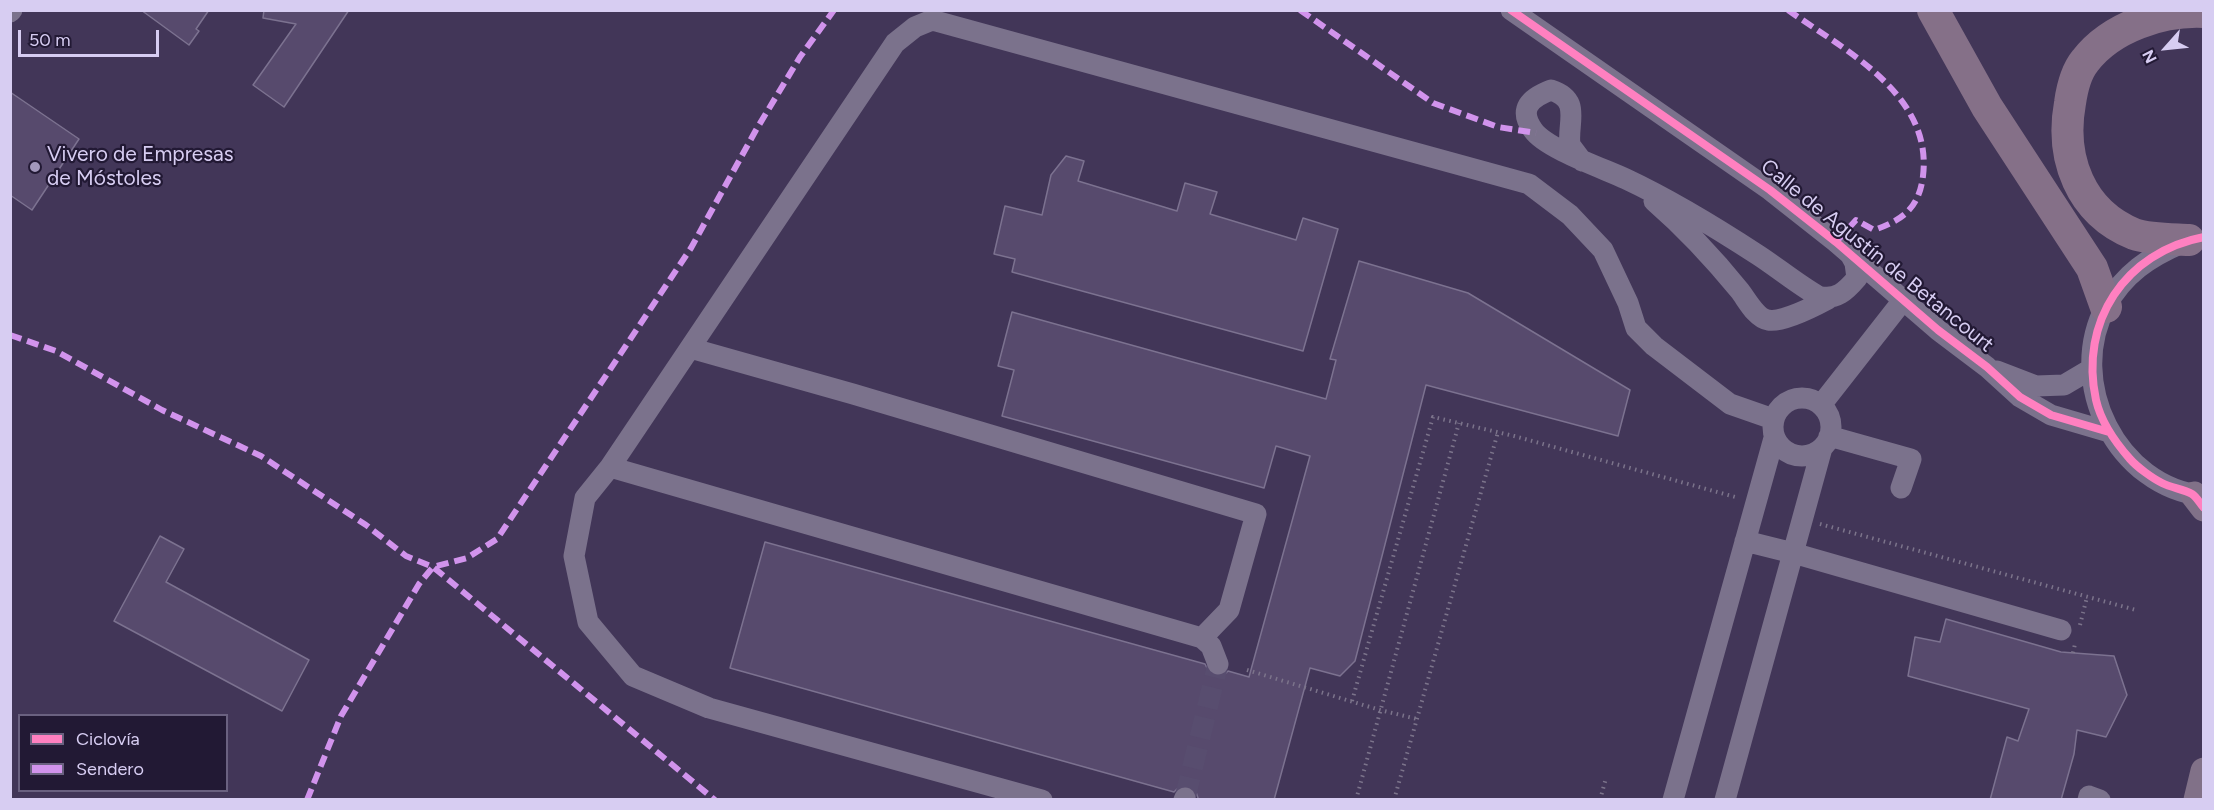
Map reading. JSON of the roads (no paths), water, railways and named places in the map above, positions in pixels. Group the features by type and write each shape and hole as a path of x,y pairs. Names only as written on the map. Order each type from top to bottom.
{"highway":[{"path":"1934,10 1987,107 2092,268 2106,307"},
{"path":"2196,239 2136,235 2110,220 2088,201 2077,182 2070,160 2066,125 2073,87 2085,61 2105,42 2127,28 2157,17 2204,12"}],"main road":[{"path":"2197,800 2204,771"}],"street":[{"name":"Calle de Agustín de Betancourt","path":"1511,10 1770,190 1849,253 1938,330 1987,367 2020,397 2051,414 2109,432"},
{"path":"1042,800 709,708 633,676 588,622 574,556 585,498 610,467 895,43 915,27 932,20 1529,184 1570,215 1602,250 1628,303 1636,328 1654,346 1730,404 1773,428 1786,452 1795,456 1814,454 1826,442"},
{"path":"1582,161 1603,168 1674,202 1754,252 1806,289 1828,299"},
{"path":"1603,168 1652,200 1682,226 1732,281 1760,317 1770,321 1803,311 1849,288 1857,278 1855,263 1849,253"},
{"path":"2196,239 2155,254 2127,277 2106,307 2095,337 2091,369 2096,402 2109,432 2132,461 2161,482 2200,500"},
{"path":"1732,281 1727,269 1730,258 1742,251 1754,252"},
{"path":"1821,405 1904,299"},
{"path":"690,348 1256,514 1229,610 1202,638"},
{"name":"Calle de Agustín de Betancourt","path":"1987,367 2036,386 2064,386 2091,369"},
{"path":"1672,800 1756,502 1777,409 1793,398 1813,399 1828,412 1831,422 1725,800"},
{"path":"1826,442 1911,459 1901,488"},
{"path":"610,467 1202,638 1211,646 1218,664"},
{"path":"1745,541 2061,630"},
{"path":"2088,800 2089,796 2100,800"}],"tunnel":[{"path":"1185,798 1218,664"}],"place":[{"name":"Vivero de Empresas de Móstoles","path":"35,167"}]}
